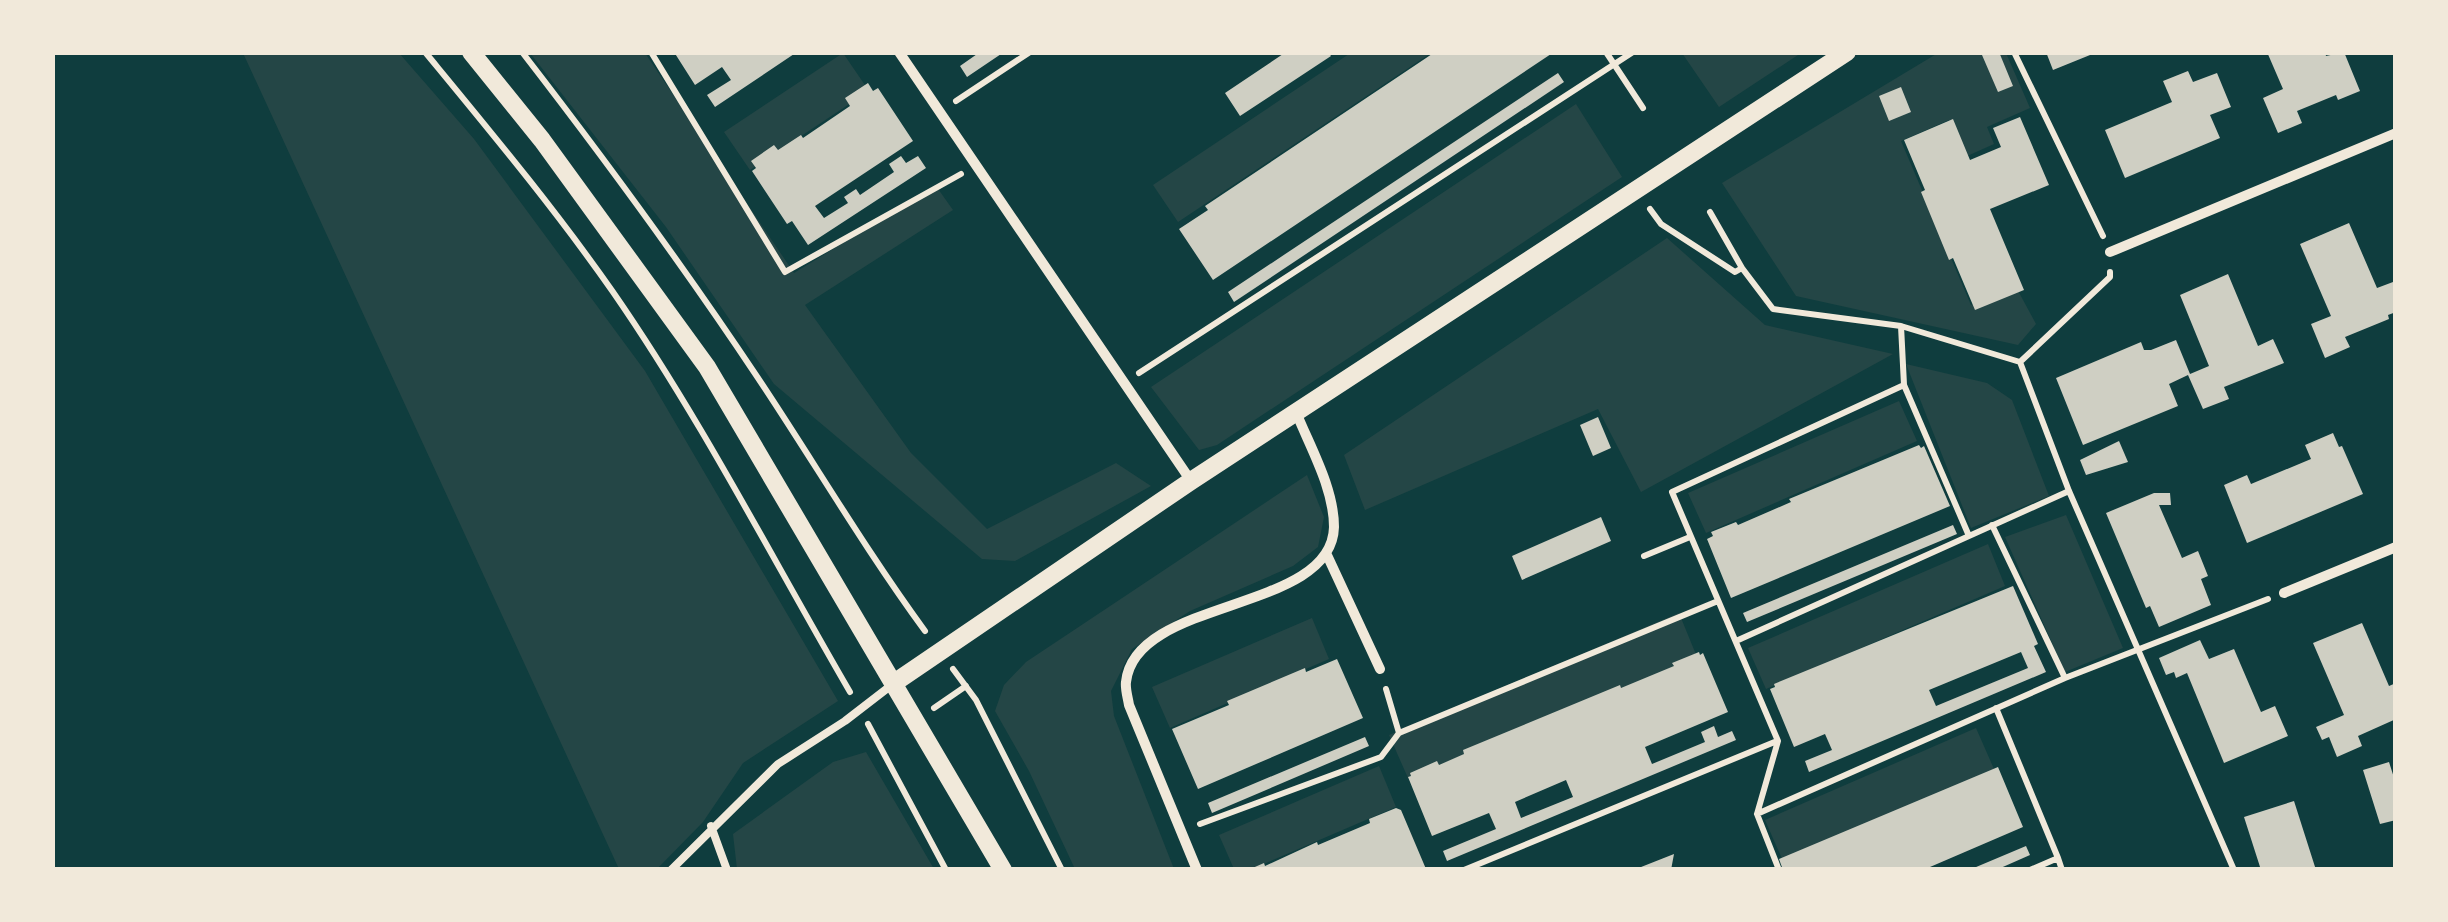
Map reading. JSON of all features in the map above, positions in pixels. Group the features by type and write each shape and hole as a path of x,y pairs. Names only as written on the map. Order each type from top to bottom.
{"street":[{"path":"472,52 542,140 707,367 1002,870"},
{"path":"900,52 1191,481"},
{"path":"894,683 1191,481 1847,52"},
{"path":"2110,252 2396,132"},
{"path":"1197,870 1128,705 1126,682 1136,656 1159,636 1304,574 1327,555 1334,531 1332,502 1296,412"},
{"path":"2284,593 2396,547"},
{"path":"1327,555 1380,669"}],"lane":[{"path":"670,870 778,764 894,683"},
{"path":"711,826 727,870"}],"path":[{"path":"426,52 612,292 661,367 860,710 946,870"},
{"path":"522,52 756,376 889,584 915,618"},
{"path":"651,52 785,272 976,165"},
{"path":"940,112 1030,52"},
{"path":"1606,52 1644,108"},
{"path":"1125,382 1633,52"},
{"path":"2014,52 2110,252 2110,277 2020,362"},
{"path":"1637,192 1662,224 1735,272 1742,268"},
{"path":"1710,212 1742,268 1772,309 1901,326 2020,362"},
{"path":"1901,326 1904,385 1969,536"},
{"path":"2020,362 2069,491 2234,870"},
{"path":"1779,870 1757,814 1778,741 1672,492 1904,385"},
{"path":"1736,641 2069,491"},
{"path":"1992,525 2065,678"},
{"path":"1644,556 1690,536"},
{"path":"1757,814 2065,678 2284,593"},
{"path":"1180,832 1381,757 1399,734 1718,600"},
{"path":"1380,669 1399,734"},
{"path":"978,705 1062,870"},
{"path":"1996,708 2062,870"},
{"path":"1464,870 1778,741"},
{"path":"2030,870 2058,858"}],"shaded area":[{"path":"1352,52 1431,53 1178,222 1153,185"},
{"path":"243,53 399,53 474,139 645,371 838,701 743,763 703,822 657,869 619,869"},
{"path":"530,53 645,53 794,273 936,186 953,210 805,305 911,453 987,529 1116,463 1151,486 1015,561 982,559 774,384 666,227"},
{"path":"843,53 869,91 750,170 724,132"},
{"path":"1682,53 1801,53 1719,107"},
{"path":"1938,53 2006,53 2030,108 1987,127 1994,144 1965,157 1949,120 1901,141 1971,305 2016,287 2036,324 2018,345 1796,296 1722,183"},
{"path":"1576,104 1622,177 1217,445 1199,450 1151,387"},
{"path":"1667,238 1765,325 1893,354 1641,492 1598,409 1365,510 1344,455"},
{"path":"1906,364 1987,383 2012,400 2049,496 1971,528"},
{"path":"1899,401 1917,441 1706,533 1688,493"},
{"path":"1307,475 1324,517 1318,547 1293,566 1190,611 1132,649 1111,691 1114,716 1174,869 1075,869 1029,771 995,711 1004,685 1026,662"},
{"path":"2066,515 2123,648 2065,672 2005,537"},
{"path":"1988,544 2005,586 1766,689 1748,648"},
{"path":"1679,613 1697,657 1408,778 1389,735"},
{"path":"1312,618 1329,659 1170,728 1152,687"},
{"path":"1976,728 1994,769 1783,861 1765,820"},
{"path":"866,752 934,869 737,869 733,834 833,762"},
{"path":"1379,766 1396,807 1252,869 1234,869 1219,835"}],"building":[{"path":"674,52 797,52 715,107 707,95 731,80 722,67 695,85"},
{"path":"980,52 1004,52 967,77 960,66"},
{"path":"1286,52 1328,52 1331,56 1240,116 1225,93"},
{"path":"1435,52 1554,52 1213,280 1179,229 1208,210 1205,206"},
{"path":"1999,52 2013,86 1998,92 1982,55"},
{"path":"2046,52 2095,52 2095,53 2053,70"},
{"path":"2267,52 2325,52 2326,56 2344,52 2360,91 2338,100 2336,95 2297,111 2302,123 2278,133 2263,98 2283,89"},
{"path":"2188,71 2193,82 2217,73 2231,107 2210,115 2220,138 2125,178 2105,130 2172,102 2163,81"},
{"path":"1558,73 1564,82 1234,302 1228,292"},
{"path":"868,83 873,91 878,88 913,141 815,206 824,218 848,203 844,197 856,189 860,195 894,172 889,164 901,156 906,163 918,156 926,168 808,245 792,221 787,224 752,171 756,168 751,161 774,145 778,150 801,135 803,138 850,106 845,98"},
{"path":"1901,87 1911,112 1889,121 1879,96"},
{"path":"2020,117 2049,185 1990,209 2024,290 1975,310 1953,258 1949,260 1904,140 1953,119 1970,160 2001,147 1993,128"},
{"path":"2349,223 2377,288 2393,282 2396,312 2388,315 2389,319 2345,337 2350,347 2325,358 2311,324 2331,316 2300,244"},
{"path":"2228,274 2258,346 2273,339 2284,363 2224,387 2229,399 2203,409 2188,375 2169,384 2178,406 2083,445 2056,378 2141,342 2144,350 2151,350 2176,340 2190,374 2209,366 2180,295"},
{"path":"1598,417 1611,448 1593,456 1580,425"},
{"path":"2333,433 2363,494 2247,543 2224,485 2247,475 2251,484 2311,459 2305,445"},
{"path":"2119,441 2128,462 2086,475 2080,460"},
{"path":"1924,446 1950,506 1731,598 1707,539 1713,536 1711,532 1736,522 1738,525 1791,502 1789,499"},
{"path":"2154,493 2170,493 2171,505 2159,505 2182,558 2198,551 2208,576 2201,579 2211,605 2159,627 2150,606 2146,608 2106,513"},
{"path":"1601,517 1611,541 1522,580 1512,556"},
{"path":"1953,525 1957,534 1747,622 1743,613"},
{"path":"2013,586 2046,672 1809,772 1805,761 1832,750 1825,734 1794,747 1770,689 1774,684","holes":["2021,652 2028,668 1936,706 1929,690"]},
{"path":"2362,623 2389,686 2396,683 2396,719 2358,736 2362,746 2337,757 2329,737 2322,740 2316,727 2344,715 2313,643"},
{"path":"2200,640 2209,659 2234,649 2261,712 2275,706 2288,736 2224,763 2187,673 2176,678 2174,672 2166,675 2159,658"},
{"path":"1703,653 1728,712 1645,747 1652,764 1705,742 1701,732 1714,726 1718,737 1732,731 1736,740 1447,861 1443,851 1496,829 1489,813 1432,836 1408,777 1410,773 1437,761 1439,765 1464,754 1463,750 1674,666 1672,663","holes":["1566,780 1573,797 1521,818 1515,802"]},
{"path":"1337,659 1363,718 1198,789 1172,729 1229,705 1227,701 1305,668 1306,672"},
{"path":"1365,737 1369,746 1212,813 1208,803"},
{"path":"2389,762 2396,784 2396,820 2380,824 2363,770"},
{"path":"1998,767 2023,827 1923,870 1783,870 1779,859"},
{"path":"2294,801 2316,870 2261,870 2244,817"},
{"path":"1396,808 1401,810 1426,869 1248,870 1317,842 1318,845"},
{"path":"2026,846 2030,855 1996,870 1969,870"},
{"path":"1674,854 1671,870 1636,870 1636,869"}]}
